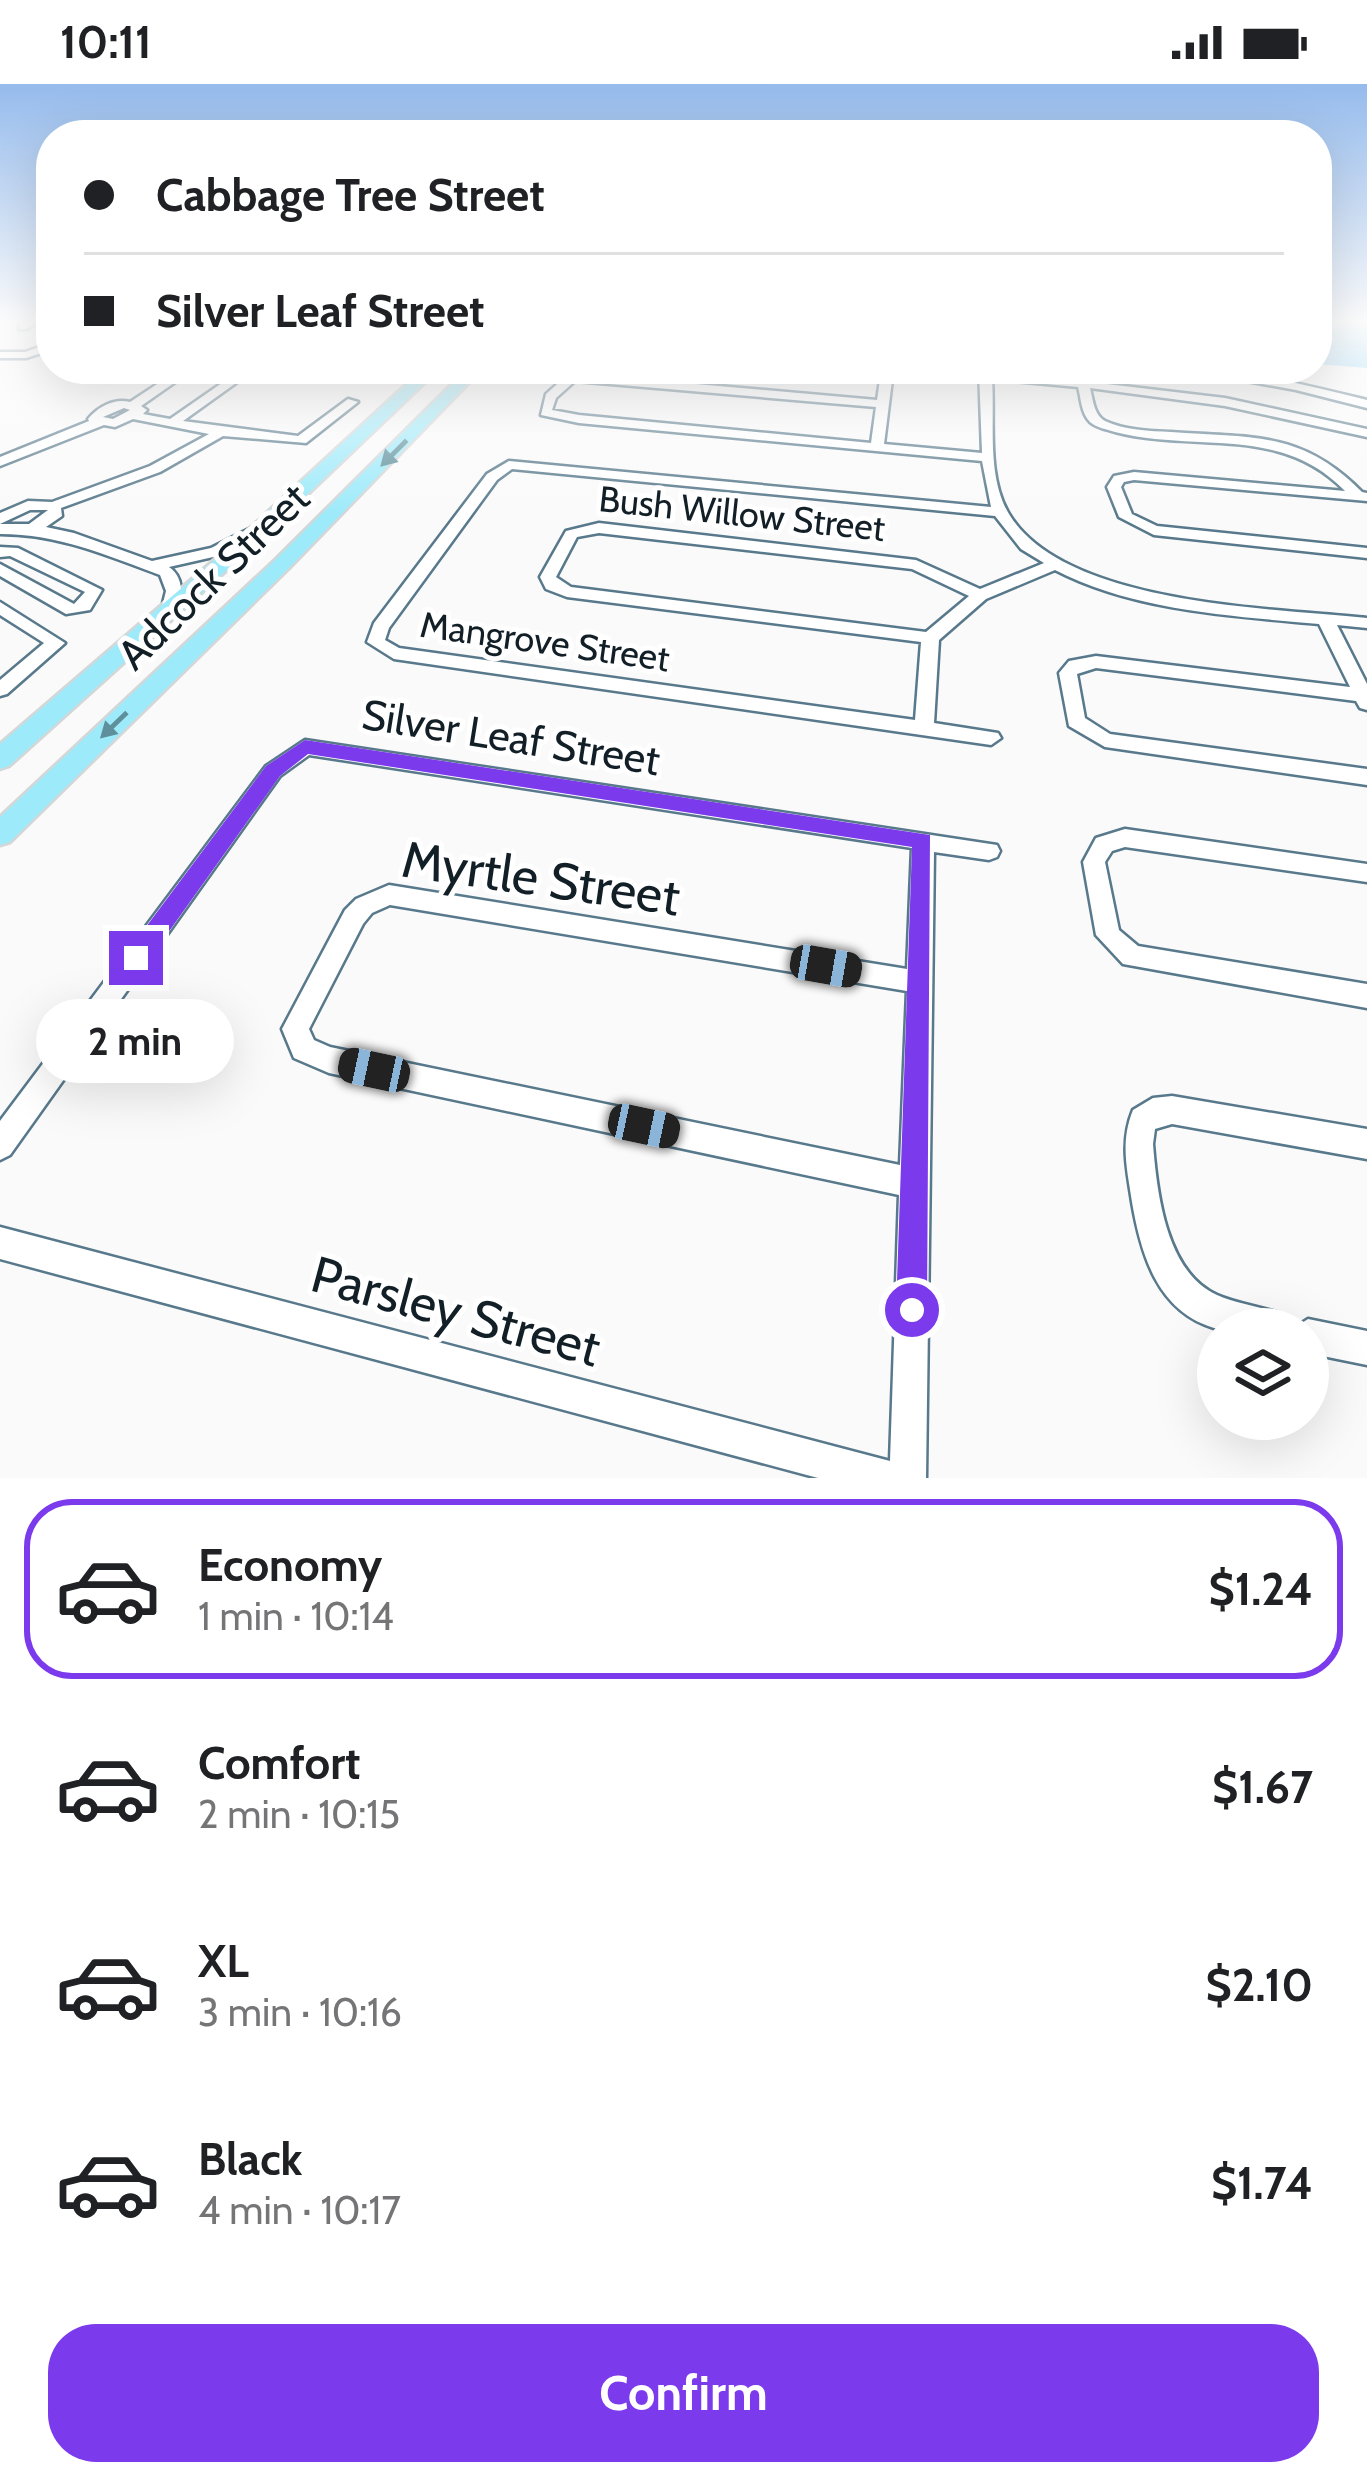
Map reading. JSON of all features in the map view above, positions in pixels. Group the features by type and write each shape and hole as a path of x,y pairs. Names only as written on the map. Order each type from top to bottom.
{"main road":[{"name":"Adcock Street","path":"0,759 170,611 414,386"},
{"name":"Adcock Street","path":"0,834 283,563 458,386"}],"street":[{"path":"135,411 166,386"},
{"path":"175,422 224,386"},
{"path":"563,386 545,404 545,412 990,458"},
{"path":"705,386 882,404"},
{"path":"877,448 884,386"},
{"path":"986,386 999,512 1027,544 1056,564 1140,596 1367,623"},
{"path":"1083,386 1090,416 1098,423 1283,446 1335,470 1362,497"},
{"path":"1099,386 1275,409 1367,433"},
{"path":"1292,386 1367,404"},
{"path":"0,462 99,422 94,416 103,410 135,411 220,432 301,440 352,403"},
{"path":"32,530 54,512 155,469 220,432"},
{"name":"Mangrove Street","path":"991,739 394,653 379,646 376,636 492,477 502,467 518,463 999,512"},
{"path":"1362,497 1134,476 1119,478 1114,488 1126,518 1154,530 1367,553"},
{"path":"0,516 18,508 54,512"},
{"path":"54,512 69,536"},
{"path":"0,516 156,566 172,578 170,611"},
{"path":"156,566 216,552 263,527"},
{"name":"Bush Willow Street","path":"929,638 593,596 557,589 548,577 572,534 599,528 901,562 929,568 980,595"},
{"path":"0,552 12,551 94,590 79,610 46,598 0,569"},
{"path":"924,729 929,638 980,595 1056,564"},
{"path":"5,615 46,598"},
{"path":"0,690 56,643 5,615"},
{"path":"1324,618 1365,699"},
{"path":"0,662 20,674"},
{"path":"1365,699 1096,662 1075,664 1068,673 1076,722 1106,740 1367,778"},
{"name":"Silver Leaf Street","path":"0,1145 273,771 305,747 989,851"},
{"path":"1367,873 1124,838 1104,844 1094,862 1108,935 1132,956 1367,996"},
{"path":"908,1478 923,841"},
{"name":"Myrtle Street","path":"915,1184 329,1060 304,1049 295,1029 354,917 364,906 389,895 919,982"},
{"path":"1203,1308 1176,1287 1152,1235 1138,1146 1143,1120 1153,1112 1172,1110 1367,1144"},
{"name":"Parsley Street","path":"0,1244 887,1478"},
{"path":"1329,1340 1367,1348"}],"route":[{"path":"136,958 273,771 305,747 923,841 912,1310"}]}
